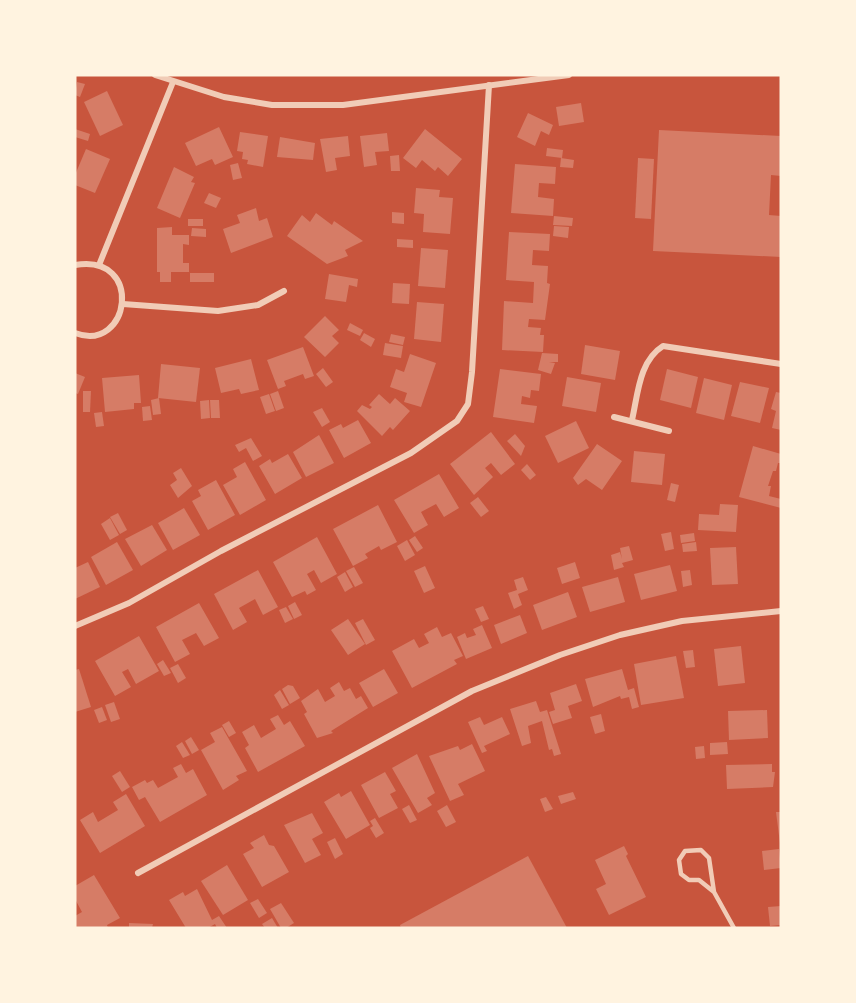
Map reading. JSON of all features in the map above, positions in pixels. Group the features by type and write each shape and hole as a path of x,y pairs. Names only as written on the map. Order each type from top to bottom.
{"street":[{"path":"156,75 224,97 272,105 343,105 569,75"},
{"path":"99,265 173,82"},
{"path":"75,626 129,603 221,551 411,453 457,422 468,404 472,372 489,85"},
{"path":"75,266 99,265 108,270 120,284 123,304 113,325 104,332 92,336 75,333"},
{"path":"123,304 218,311 258,305 284,291"},
{"path":"632,420 645,365 651,353 663,346 781,364"},
{"path":"614,417 669,431"},
{"path":"138,873 461,696 549,659 620,635 682,621 781,611"}],"lane":[{"path":"714,892 699,880 689,880 681,874 678,860 685,851 701,850 709,858 714,892 734,928"}],"building":[{"path":"77,82 85,84 80,97 75,95"},
{"path":"107,91 123,125 100,136 84,102"},
{"path":"581,103 584,122 559,126 556,107"},
{"path":"528,113 553,125 549,135 541,131 535,146 517,137"},
{"path":"219,127 233,157 215,165 212,159 196,166 185,143"},
{"path":"75,129 90,134 88,141 75,137"},
{"path":"425,129 462,159 448,176 438,167 435,171 422,160 416,168 403,158"},
{"path":"659,130 781,136 781,176 771,175 769,215 781,216 781,257 653,251"},
{"path":"240,132 268,136 263,167 247,164 248,160 242,159 243,152 237,151"},
{"path":"387,133 389,151 375,152 377,165 364,167 360,136"},
{"path":"348,136 350,156 335,158 337,170 326,172 320,139"},
{"path":"280,137 315,143 313,160 277,157"},
{"path":"547,148 563,150 562,158 546,156"},
{"path":"86,149 110,159 95,193 75,185 75,175"},
{"path":"399,155 400,171 391,171 390,156"},
{"path":"561,158 574,160 573,168 560,167"},
{"path":"638,158 654,159 651,219 635,218"},
{"path":"238,163 242,178 233,180 230,165"},
{"path":"515,164 556,167 555,184 539,183 538,197 554,199 553,216 511,213"},
{"path":"174,167 194,177 191,182 195,183 180,218 157,208"},
{"path":"416,188 440,190 439,197 453,198 450,234 423,232 424,214 414,213"},
{"path":"209,193 221,198 216,208 204,203"},
{"path":"256,208 259,221 267,218 273,237 231,253 223,229 240,223 237,215"},
{"path":"392,212 404,213 404,224 392,223"},
{"path":"316,213 332,225 334,221 363,241 345,250 348,256 327,264 287,236 302,215 310,222"},
{"path":"554,216 573,218 572,226 553,225"},
{"path":"188,219 203,219 203,226 188,226"},
{"path":"554,226 569,227 568,238 553,236"},
{"path":"172,227 172,235 189,235 189,245 183,244 183,263 189,263 189,272 171,272 171,282 160,282 160,272 157,272 157,228"},
{"path":"192,228 206,229 206,237 191,236"},
{"path":"509,232 550,234 549,251 533,250 532,265 548,266 547,283 550,284 545,320 529,319 528,327 541,328 540,335 544,335 543,352 502,350 504,301 533,303 534,282 506,280"},
{"path":"397,239 413,240 413,248 397,247"},
{"path":"421,248 448,250 445,288 418,286"},
{"path":"190,273 214,273 214,282 190,282"},
{"path":"329,274 358,279 357,287 349,285 346,302 325,299"},
{"path":"393,283 410,284 409,304 392,303"},
{"path":"417,302 444,304 441,342 414,339"},
{"path":"325,316 339,330 332,336 339,343 325,357 304,337"},
{"path":"350,323 363,330 360,336 347,330"},
{"path":"364,333 375,339 371,347 360,340"},
{"path":"391,334 405,337 403,345 389,342"},
{"path":"385,343 403,346 401,358 383,355"},
{"path":"585,345 620,351 615,380 581,374"},
{"path":"303,347 314,376 305,379 303,374 284,381 286,386 278,389 267,360"},
{"path":"542,353 558,354 558,362 549,362 555,363 551,374 538,370"},
{"path":"410,354 436,363 421,407 404,402 407,393 390,387 396,369 404,372"},
{"path":"251,359 259,390 241,394 239,389 221,393 215,368"},
{"path":"161,364 200,368 196,402 158,398"},
{"path":"323,368 333,382 326,387 316,374"},
{"path":"500,369 541,374 539,391 531,390 530,398 522,396 521,404 537,406 534,423 493,417"},
{"path":"667,369 698,377 691,408 660,400"},
{"path":"75,373 85,377 78,394 75,393"},
{"path":"139,375 141,403 134,403 134,409 105,412 102,378"},
{"path":"567,377 601,383 596,412 562,406"},
{"path":"704,378 732,385 724,420 696,413"},
{"path":"740,382 769,388 760,423 731,416"},
{"path":"83,391 91,391 90,412 83,412"},
{"path":"278,391 284,408 276,411 270,394"},
{"path":"776,392 781,393 781,430 772,428 776,411 771,409"},
{"path":"269,394 275,411 266,414 260,397"},
{"path":"379,394 390,404 395,398 410,411 393,430 390,427 382,436 357,411 362,405 370,409 372,407 369,405"},
{"path":"159,398 161,414 153,415 151,400"},
{"path":"209,400 210,418 201,419 200,401"},
{"path":"210,400 219,400 220,418 211,418"},
{"path":"150,406 152,420 143,421 142,407"},
{"path":"322,408 330,422 322,427 313,412"},
{"path":"102,412 104,426 96,427 94,413"},
{"path":"358,420 371,443 344,458 329,430 341,424 343,428"},
{"path":"576,421 589,448 558,463 545,436"},
{"path":"491,432 515,464 501,475 491,463 485,468 493,477 474,495 450,464"},
{"path":"515,434 525,446 521,456 507,441"},
{"path":"319,435 334,463 306,477 293,452"},
{"path":"251,438 262,456 253,461 246,448 239,452 235,445"},
{"path":"597,444 622,461 602,490 586,479 578,485 573,478"},
{"path":"753,446 781,454 781,463 778,463 776,471 773,471 768,486 771,486 769,496 781,499 781,508 739,497"},
{"path":"634,451 665,454 662,485 631,482"},
{"path":"288,454 302,478 275,494 259,466 270,459 272,463"},
{"path":"245,462 266,500 240,515 223,485 237,477 233,469"},
{"path":"527,464 536,475 530,480 521,470"},
{"path":"181,468 192,486 178,498 170,485 177,480 173,473"},
{"path":"439,474 459,508 444,517 436,504 421,512 428,525 414,533 394,500"},
{"path":"216,480 235,515 208,530 192,501 201,496 198,490"},
{"path":"671,483 679,485 675,502 667,500"},
{"path":"478,497 489,511 481,517 470,503"},
{"path":"720,504 738,505 736,532 698,530 699,514 719,515"},
{"path":"378,505 397,542 381,550 379,546 365,554 368,558 353,566 333,529"},
{"path":"184,508 200,535 173,550 158,523"},
{"path":"118,513 127,530 120,534 110,517"},
{"path":"110,518 119,535 110,540 101,524"},
{"path":"152,525 167,550 141,566 125,539"},
{"path":"671,532 674,549 665,551 661,534"},
{"path":"694,533 695,541 681,543 680,535"},
{"path":"415,536 423,548 417,552 409,540"},
{"path":"317,537 337,574 321,583 314,570 307,574 316,590 307,595 305,591 292,597 273,562"},
{"path":"407,540 415,555 405,561 397,546"},
{"path":"117,542 133,570 106,585 91,557"},
{"path":"696,542 697,551 683,552 682,544"},
{"path":"629,546 633,560 622,563 624,567 614,570 611,555 620,552 622,559 620,548"},
{"path":"736,547 738,584 712,585 710,548"},
{"path":"88,562 100,587 75,599 75,568"},
{"path":"575,562 580,578 562,584 557,568"},
{"path":"670,565 677,591 641,600 634,574"},
{"path":"425,566 435,588 424,593 414,571"},
{"path":"354,567 363,583 355,587 346,571"},
{"path":"258,570 278,607 263,615 255,599 239,608 247,622 233,630 214,594"},
{"path":"690,570 692,585 683,587 681,571"},
{"path":"345,572 353,587 345,592 337,577"},
{"path":"523,577 528,590 518,594 522,605 514,609 508,593 517,590 514,580"},
{"path":"618,577 625,602 590,612 582,587"},
{"path":"568,592 577,617 542,630 533,605"},
{"path":"295,602 302,615 294,619 288,606"},
{"path":"199,603 219,638 204,646 196,633 182,640 190,654 175,662 156,627"},
{"path":"483,606 489,619 481,622 475,609"},
{"path":"286,607 293,619 285,623 279,610"},
{"path":"520,615 527,633 501,644 494,625"},
{"path":"348,619 365,644 348,655 331,630"},
{"path":"363,619 375,640 366,645 355,623"},
{"path":"482,625 492,648 466,659 457,637 465,633 467,638 476,635 473,629"},
{"path":"437,627 442,637 451,633 463,656 454,660 457,664 412,688 392,651 414,639 419,648 429,643 424,634"},
{"path":"139,636 159,671 136,684 128,669 122,672 131,687 115,696 95,661"},
{"path":"741,646 745,683 718,686 714,649"},
{"path":"693,650 695,667 686,668 683,651"},
{"path":"676,656 684,698 641,705 634,664"},
{"path":"163,660 171,673 164,676 157,664"},
{"path":"178,664 186,678 178,683 170,668"},
{"path":"79,669 91,707 75,712 75,670"},
{"path":"384,669 398,693 373,707 359,683"},
{"path":"622,669 628,690 634,688 639,707 632,709 629,697 621,699 620,696 593,707 585,679"},
{"path":"339,682 344,691 350,688 356,699 361,696 368,708 331,731 333,733 317,738 304,714 307,712 301,701 318,689 325,702 335,696 330,688"},
{"path":"576,684 582,701 568,706 572,718 553,724 549,712 555,710 550,693"},
{"path":"288,685 293,686 300,698 290,704 282,689"},
{"path":"280,690 289,705 282,709 274,695"},
{"path":"536,701 540,712 547,710 561,754 554,756 552,749 549,750 542,721 528,726 531,743 522,746 510,709"},
{"path":"114,702 120,719 111,722 105,705"},
{"path":"102,707 107,720 99,723 94,710"},
{"path":"767,710 768,738 729,740 728,711"},
{"path":"601,714 605,731 595,734 590,717"},
{"path":"278,715 284,725 290,721 305,746 258,772 245,748 249,745 242,732 254,725 261,738 276,729 270,719"},
{"path":"480,717 484,725 502,717 510,734 484,746 487,751 482,753 468,722"},
{"path":"229,721 236,733 229,737 222,725"},
{"path":"222,727 247,771 236,776 239,780 223,790 201,750 215,742 210,733"},
{"path":"191,737 199,750 192,754 185,741"},
{"path":"182,742 190,755 183,758 176,746"},
{"path":"727,742 728,754 710,755 710,743"},
{"path":"472,744 485,771 458,784 464,795 450,801 429,756 458,746 460,750"},
{"path":"704,746 705,758 696,759 695,747"},
{"path":"417,754 435,793 427,798 432,805 418,813 392,768"},
{"path":"181,764 186,773 193,769 207,795 160,822 145,797 139,800 132,787 145,780 147,783 153,780 158,788 178,777 173,768"},
{"path":"772,764 772,772 775,772 773,787 727,789 726,765"},
{"path":"120,771 130,787 122,792 112,776"},
{"path":"385,772 396,791 390,794 398,808 379,818 361,785"},
{"path":"351,791 370,825 346,839 324,802 339,793 341,797"},
{"path":"573,792 576,799 561,804 558,796"},
{"path":"126,794 145,826 100,853 80,820 93,812 98,822 118,810 113,802"},
{"path":"546,797 553,809 545,812 540,799"},
{"path":"409,805 417,820 410,823 402,809"},
{"path":"447,805 456,822 446,827 437,811"},
{"path":"776,812 781,812 781,843 780,843"},
{"path":"312,813 323,833 312,839 321,855 305,863 284,825"},
{"path":"375,818 384,833 376,838 370,828 373,826 370,821"},
{"path":"264,835 269,845 274,846 289,872 262,887 243,854 254,848 250,843"},
{"path":"335,838 343,854 335,859 327,842"},
{"path":"624,846 628,854 626,856 646,897 609,915 596,889 606,884 595,860"},
{"path":"779,849 781,868 764,870 762,851"},
{"path":"528,856 567,928 401,928 400,925"},
{"path":"227,865 248,900 223,915 201,881"},
{"path":"94,875 120,918 107,925 108,928 75,928 75,916 82,912 75,899 75,886"},
{"path":"197,889 212,920 219,916 227,928 217,928 215,924 208,928 186,928 169,900 183,892 185,896"},
{"path":"258,899 267,913 259,918 250,903"},
{"path":"281,903 294,923 286,928 281,928 270,909"},
{"path":"781,906 781,925 770,926 768,907"},
{"path":"272,918 278,928 265,928 262,924"},
{"path":"129,923 153,924 152,928 129,928"}]}
